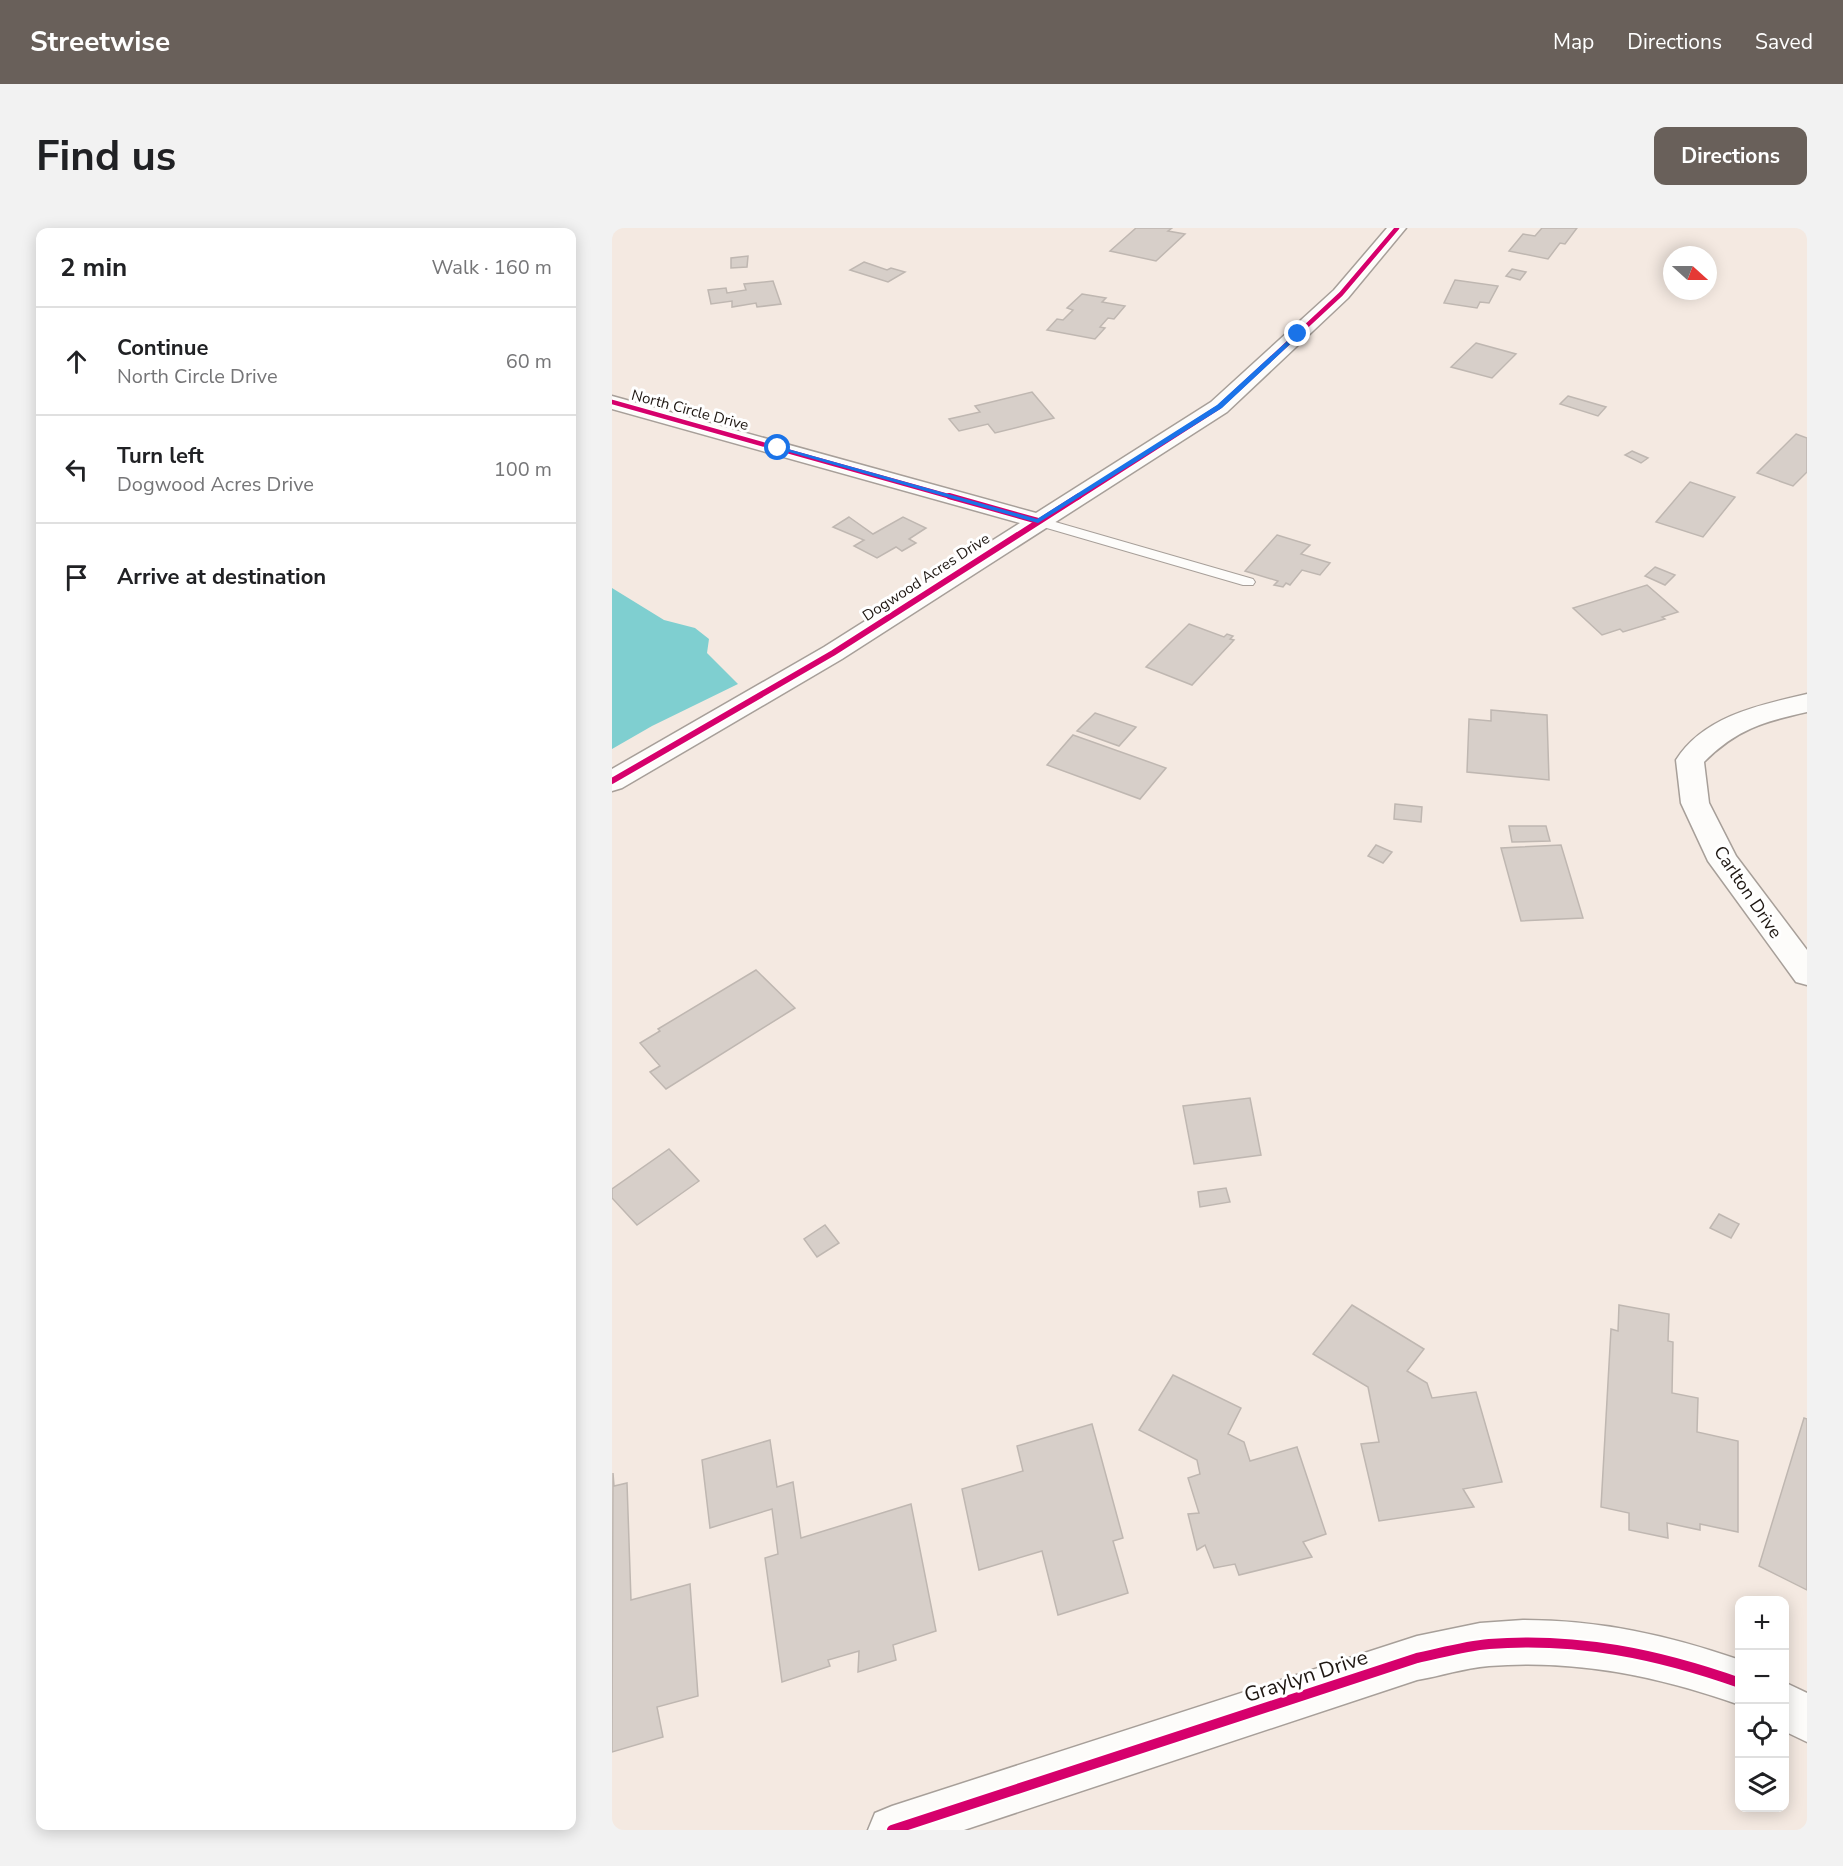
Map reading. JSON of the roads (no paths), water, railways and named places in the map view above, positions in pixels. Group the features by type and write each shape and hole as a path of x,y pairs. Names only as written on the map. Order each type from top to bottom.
{"street":[{"name":"Dogwood Acres Drive","path":"612,780 832,653 1219,407 1341,294 1397,228"},
{"name":"North Circle Drive","path":"612,402 1038,521"},
{"name":"Carlton Drive","path":"1807,703 1760,714 1715,735 1690,760 1695,803 1723,861 1807,973"},
{"name":"Graylyn Drive","path":"892,1830 1417,1658 1486,1644 1549,1641 1615,1646 1706,1670 1735,1681"},
{"path":"1789,1708 1807,1719"}],"lane":[{"path":"1038,521 1248,582"}],"water":[{"path":"612,588 664,620 695,628 709,639 707,653 738,684 652,726 612,749"}]}
